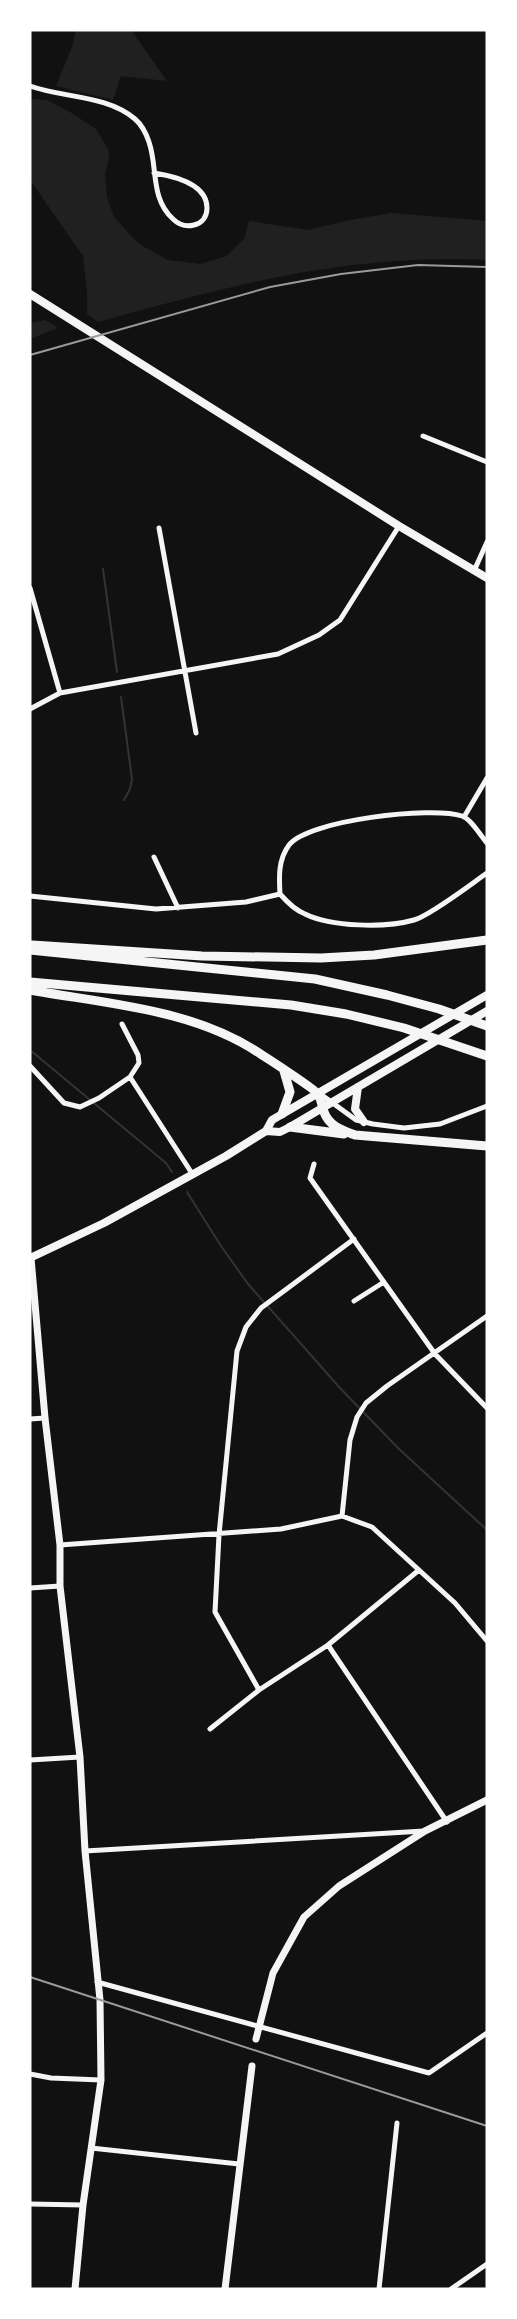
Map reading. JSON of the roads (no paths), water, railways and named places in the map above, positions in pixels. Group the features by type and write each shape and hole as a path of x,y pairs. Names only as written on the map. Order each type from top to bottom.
{"highway":[{"path":"30,945 46,944 202,956 321,958 374,955 487,940"},
{"path":"30,950 315,979 439,1009 487,1026"},
{"path":"30,982 291,1005 335,1012 404,1028 487,1056"},
{"path":"30,990 156,1012 187,1020 234,1038 318,1093 322,1108 331,1124 355,1135"},
{"path":"282,1114 290,1092 284,1071"},
{"path":"290,1127 487,1146"}],"main road":[{"path":"30,294 399,526 487,578"},
{"path":"30,1258 104,1223 192,1175 266,1131 272,1120 487,995"},
{"path":"266,1131 280,1132 290,1127 487,1011"},
{"path":"358,1087 355,1109 364,1122"}],"street":[{"path":"30,86 109,105 126,112 139,123 146,134 151,148 154,173 158,195 171,217 184,226 202,221 207,205 199,190 173,177 154,173"},
{"path":"423,436 487,462"},
{"path":"30,709 60,693 278,654 319,635 340,620 399,526"},
{"path":"159,528 196,733"},
{"path":"474,571 487,542"},
{"path":"30,588 60,693"},
{"path":"464,817 487,778"},
{"path":"487,843 464,817 445,813 396,815 323,826 297,837 288,846 279,865 280,894 304,914 320,920 349,924 390,924 416,919 487,873"},
{"path":"154,857 178,908"},
{"path":"30,896 156,909 246,902 280,894"},
{"path":"30,1066 64,1103 80,1107 87,1104 130,1077 139,1063 138,1055 122,1024"},
{"path":"130,1077 192,1175"},
{"path":"318,1093 356,1120 404,1128 440,1124 487,1106"},
{"path":"314,1164 310,1178 435,1354 487,1408"},
{"path":"259,1690 215,1612 219,1535 237,1351 246,1327 261,1308 354,1239"},
{"path":"30,1258 60,1545 60,1586 80,1757 85,1851 100,2000 101,2080 75,2289"},
{"path":"354,1301 384,1282"},
{"path":"342,1516 350,1440 357,1417 366,1403 487,1316"},
{"path":"30,1419 45,1418"},
{"path":"60,1545 281,1529 342,1516 372,1527 454,1603 487,1641"},
{"path":"210,1729 259,1690 328,1645 419,1570"},
{"path":"30,1588 60,1586"},
{"path":"328,1645 447,1822"},
{"path":"30,1760 80,1757"},
{"path":"256,2039 273,1973 304,1917 339,1886 425,1831 487,1800"},
{"path":"85,1851 425,1831"},
{"path":"97,1982 429,2073 487,2033"},
{"path":"225,2289 252,2066"},
{"path":"30,2074 101,2080"},
{"path":"378,2289 397,2123"},
{"path":"91,2148 239,2164"},
{"path":"30,2204 84,2205"},
{"path":"451,2289 487,2264"}],"waterway":[{"path":"103,569 117,672"},
{"path":"121,697 132,779 124,800"},
{"path":"30,1050 166,1163 172,1172"},
{"path":"187,1192 248,1284 340,1388 399,1449 487,1530"}],"railway":[{"path":"30,355 270,287 341,274 418,265 487,267"},
{"path":"30,1977 487,2126"}]}
